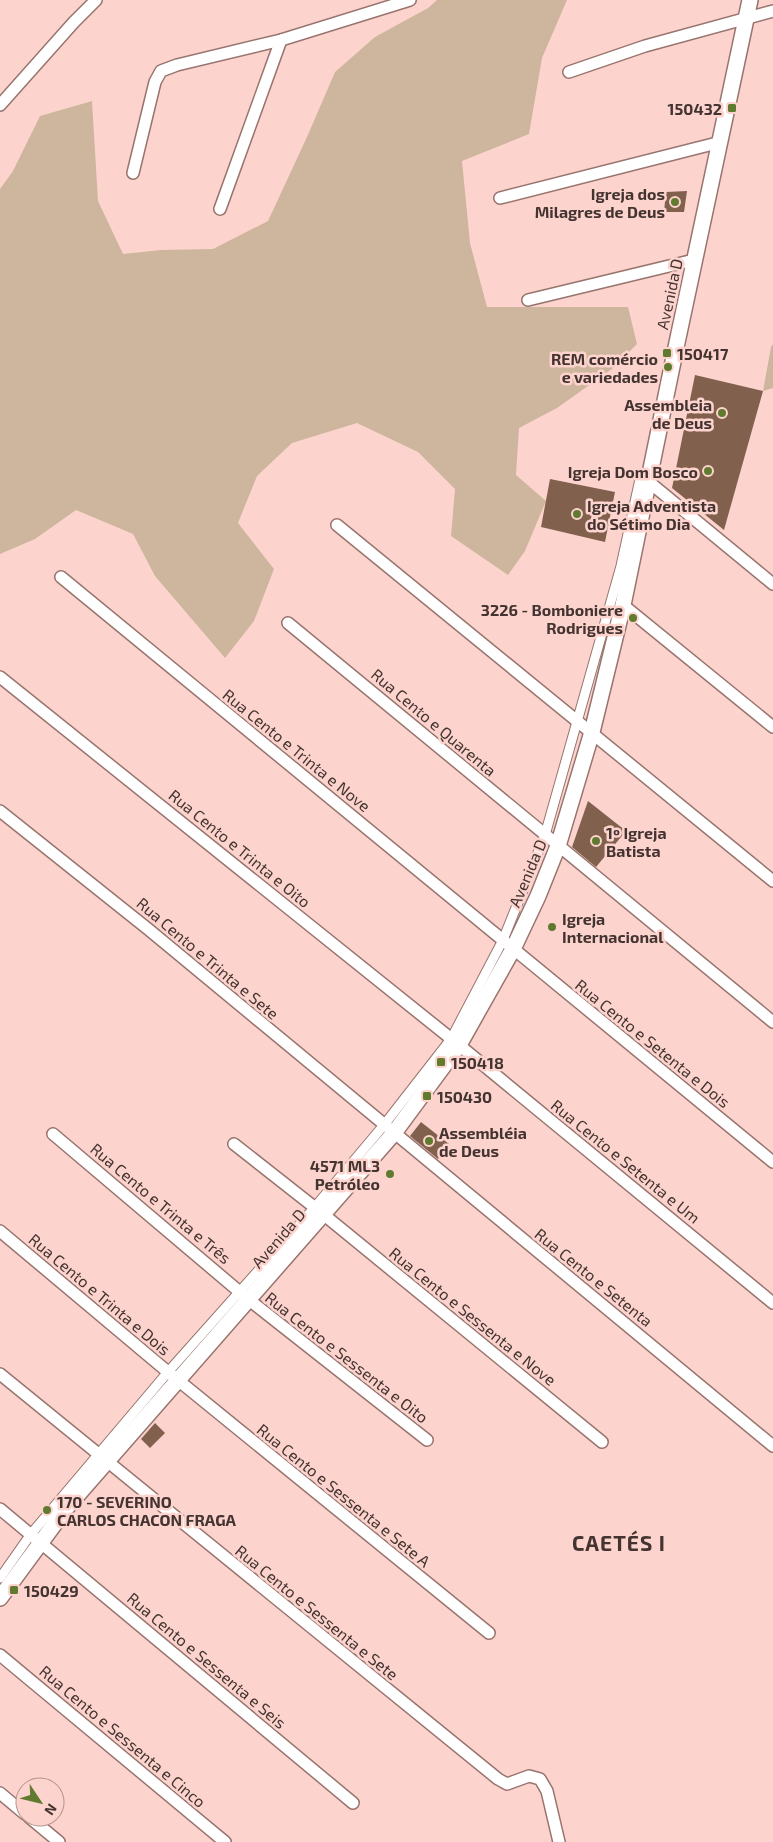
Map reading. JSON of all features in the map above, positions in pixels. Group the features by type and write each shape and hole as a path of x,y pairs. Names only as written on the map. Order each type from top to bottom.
{"street":[{"path":"0,105 96,0"},
{"path":"133,173 155,82 159,73 177,65 281,40 410,0"},
{"name":"Avenida D","path":"508,944 545,835 622,566 644,481 721,142 750,0"},
{"path":"569,72 645,46 773,12"},
{"path":"220,209 281,40"},
{"path":"500,198 721,142"},
{"path":"528,300 694,260"},
{"path":"644,481 773,584"},
{"name":"Avenida D","path":"0,1578 67,1507 103,1459 244,1294 389,1129 455,1042 508,944 538,896 558,846 592,732 623,605 644,481"},
{"path":"337,525 773,881"},
{"name":"Rua Cento e Trinta e Nove","path":"61,577 508,944"},
{"path":"623,605 773,727"},
{"name":"Rua Cento e Quarenta","path":"288,623 773,1022"},
{"name":"Rua Cento e Trinta e Oito","path":"0,677 455,1042"},
{"name":"Rua Cento e Trinta e Sete","path":"0,811 148,929 389,1129"},
{"name":"Rua Cento e Setenta e Dois","path":"508,944 773,1162"},
{"name":"Rua Cento e Setenta e Um","path":"455,1042 773,1303"},
{"name":"Rua Cento e Setenta","path":"389,1129 773,1446"},
{"name":"Rua Cento e Trinta e Três","path":"53,1134 244,1294"},
{"name":"Rua Cento e Sessenta e Nove","path":"234,1144 319,1210 602,1442"},
{"name":"Rua Cento e Trinta e Dois","path":"0,1231 173,1377"},
{"name":"Rua Cento e Sessenta e Oito","path":"244,1294 427,1440"},
{"name":"Rua Cento e Sessenta e Sete","path":"0,1374 492,1775 507,1784 532,1776 542,1781 547,1792 559,1842"},
{"name":"Rua Cento e Sessenta e Sete A","path":"173,1377 489,1633"},
{"name":"Rua Cento e Sessenta e Seis","path":"0,1509 353,1803"},
{"name":"Avenida D","path":"0,1598 36,1538"},
{"name":"Rua Cento e Sessenta e Cinco","path":"0,1655 225,1842"},
{"path":"0,1793 15,1806"},
{"path":"41,1827 59,1842"}],"shaded area":[{"path":"437,0 567,0 542,58 529,134 462,161 470,243 487,307 628,307 637,344 612,369 557,408 519,428 516,475 546,501 525,551 508,575 451,536 455,489 418,452 357,423 292,443 257,476 238,523 274,569 254,621 225,658 155,576 133,534 76,510 35,539 0,554 0,189 13,171 40,116 92,101 98,201 123,254 161,250 213,249 268,221 335,72 375,37 428,8"},
{"path":"773,344 773,388 763,391 771,347"}],"building":[{"name":"Igreja dos Milagres de Deus","path":"687,191 684,212 664,212 666,192"},
{"path":"695,375 763,391 724,530 672,488"},
{"name":"Igreja Adventista do Sétimo Dia","path":"550,479 615,492 605,542 541,527"},
{"name":"1º Igreja Batista","path":"588,801 626,831 596,867 572,847"},
{"name":"Assembléia de Deus","path":"421,1122 449,1144 438,1159 410,1136"},
{"path":"155,1423 165,1433 150,1448 141,1439"}],"place":[{"name":"150432","path":"732,108"},
{"name":"Igreja dos Milagres de Deus","path":"675,202"},
{"name":"150417","path":"667,353"},
{"name":"REM comércio e variedades","path":"668,367"},
{"name":"Assembleia de Deus","path":"722,413"},
{"name":"Igreja Dom Bosco","path":"708,471"},
{"name":"Igreja Adventista do Sétimo Dia","path":"577,514"},
{"name":"3226 - Bomboniere Rodrigues","path":"633,618"},
{"name":"1º Igreja Batista","path":"596,841"},
{"name":"Igreja Internacional","path":"552,927"},
{"name":"150418","path":"441,1062"},
{"name":"150430","path":"427,1096"},
{"name":"Assembléia de Deus","path":"429,1141"},
{"name":"4571 ML3 Petróleo","path":"390,1174"},
{"name":"170 - SEVERINO CARLOS CHACON FRAGA","path":"47,1510"},
{"name":"150429","path":"14,1590"}],"district":[{"name":"CAETÉS I","path":"619,1542"}]}
